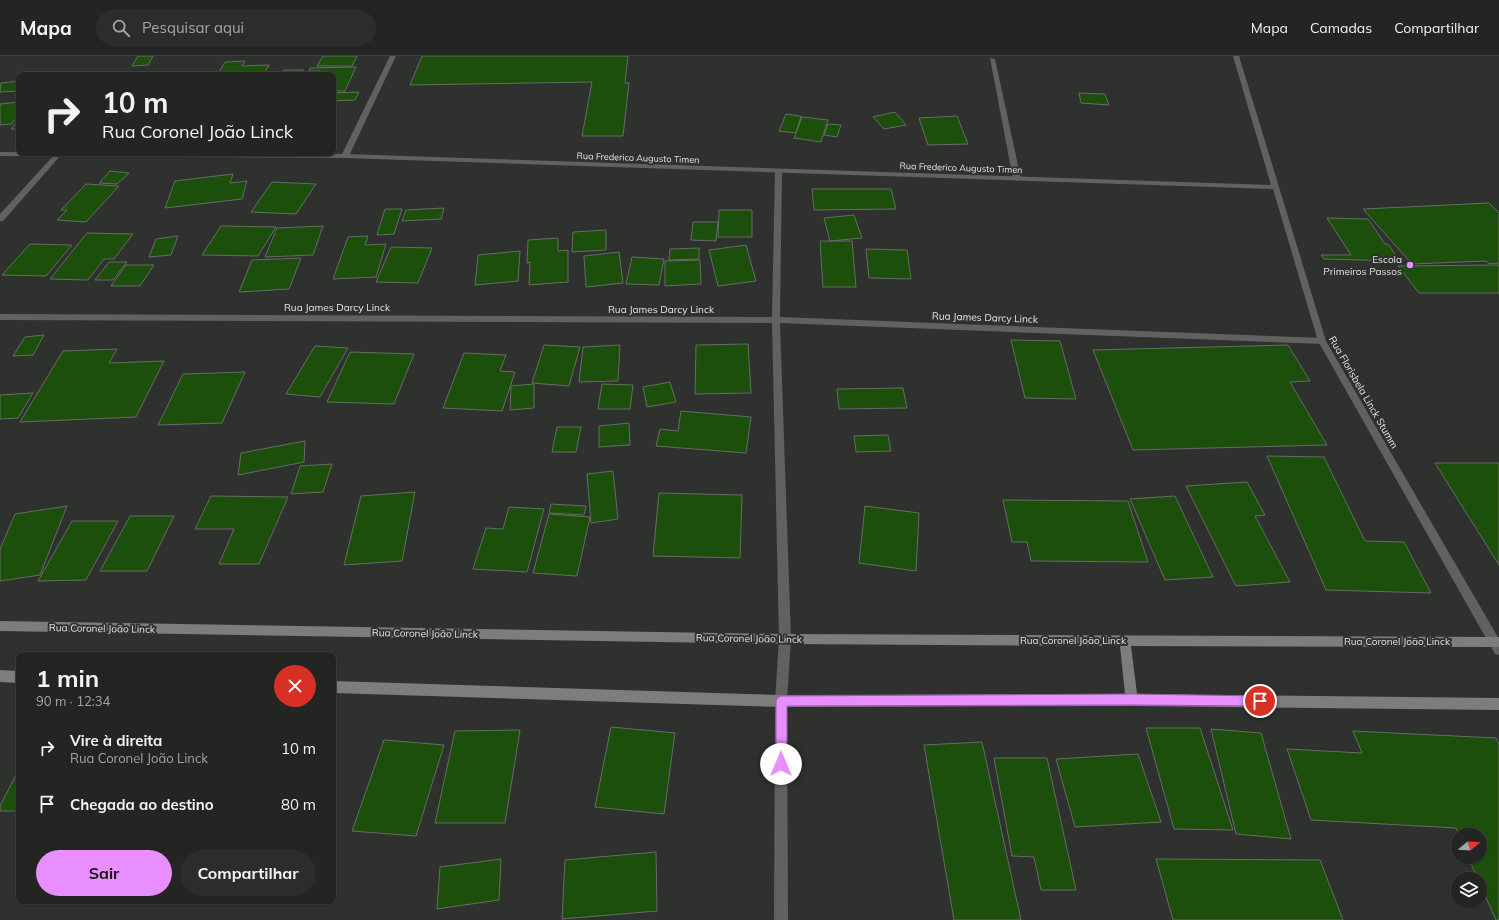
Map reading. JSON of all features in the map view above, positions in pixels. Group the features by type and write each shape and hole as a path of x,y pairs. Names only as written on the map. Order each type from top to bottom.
{"main road":[{"name":"Rua Coronel João Linck","path":"0,626 785,639 1125,640 1498,644"},
{"path":"1125,640 1132,700"},
{"path":"0,676 16,677"},
{"path":"336,687 781,701 1132,700 1499,704"}],"street":[{"path":"345,156 393,56"},
{"name":"Rua Florisbela Linck Stumm","path":"1236,56 1274,187 1322,341 1498,644"},
{"path":"992,59 1017,179"},
{"name":"Rua Frederico Augusto Timen","path":"0,154 16,154"},
{"path":"0,219 56,156"},
{"name":"Rua Frederico Augusto Timen","path":"336,156 778,172 1274,187"},
{"path":"778,172 776,320 785,639 781,701 781,920"},
{"name":"Rua James Darcy Linck","path":"0,317 776,320 1322,341"}],"building":[{"path":"138,56 153,56 148,65 132,66"},
{"path":"323,56 357,56 352,66 317,66"},
{"path":"422,56 628,56 625,83 629,83 623,136 582,136 592,82 410,85"},
{"path":"245,61 242,66 269,65 265,72 219,72 225,62"},
{"path":"356,67 345,91 336,91 336,72 309,71 310,68"},
{"path":"284,70 304,70 303,72 282,72"},
{"path":"16,81 16,91 0,92 1,83"},
{"path":"359,92 355,100 336,101 336,93"},
{"path":"1079,93 1105,94 1109,105 1081,103"},
{"path":"16,102 16,118 12,124 0,125 0,104"},
{"path":"895,112 906,125 884,129 873,117"},
{"path":"786,114 801,116 796,133 779,131"},
{"path":"957,116 968,144 928,145 919,118"},
{"path":"802,117 828,120 821,142 794,138"},
{"path":"16,123 16,129 11,129"},
{"path":"828,124 841,125 837,137 824,135"},
{"path":"110,171 129,173 117,184 99,183"},
{"path":"233,174 230,183 247,181 242,199 165,208 175,181"},
{"path":"272,182 316,184 296,214 251,212"},
{"path":"86,184 119,186 86,222 57,220 67,210 61,210"},
{"path":"812,189 891,189 896,209 814,210"},
{"path":"1489,203 1499,213 1499,263 1489,264 1486,261 1412,264 1363,209"},
{"path":"444,208 441,219 402,221 406,210"},
{"path":"385,209 402,209 394,234 377,235"},
{"path":"719,210 752,210 752,237 718,237"},
{"path":"854,215 862,238 830,241 824,218"},
{"path":"1327,218 1368,219 1385,244 1388,244 1400,261 1324,259 1321,255 1351,255"},
{"path":"693,222 718,222 716,241 691,240"},
{"path":"221,226 276,227 258,256 202,255"},
{"path":"323,226 313,255 265,257 277,228"},
{"path":"606,230 606,250 572,252 573,232"},
{"path":"87,233 133,234 114,259 104,259 88,280 50,279"},
{"path":"178,236 171,255 149,257 156,239"},
{"path":"368,236 365,245 386,244 376,277 333,279 348,237"},
{"path":"558,238 558,251 568,250 568,282 529,285 530,262 527,263 528,240"},
{"path":"820,241 852,241 856,287 823,287"},
{"path":"30,244 72,245 46,276 2,275"},
{"path":"746,245 756,281 718,286 709,250"},
{"path":"391,247 432,248 418,283 376,282"},
{"path":"699,248 699,259 669,260 670,249"},
{"path":"866,249 907,250 911,279 869,278"},
{"path":"520,251 518,281 475,285 478,255"},
{"path":"619,252 623,283 586,287 584,256"},
{"path":"632,257 664,259 659,285 626,284"},
{"path":"301,258 289,289 239,292 252,260"},
{"path":"700,260 701,284 665,286 665,261"},
{"path":"109,262 127,262 113,280 95,280"},
{"path":"126,265 154,265 140,286 111,286"},
{"path":"1499,265 1499,293 1419,293 1398,266"},
{"path":"44,335 33,355 13,356 25,337"},
{"path":"1011,340 1060,341 1076,399 1025,398"},
{"path":"748,344 751,393 695,394 696,345"},
{"path":"544,345 580,347 569,386 532,383"},
{"path":"620,345 618,381 579,382 583,347"},
{"path":"1288,345 1310,381 1290,382 1327,445 1133,450 1093,350"},
{"path":"315,346 348,348 320,397 286,394"},
{"path":"117,349 109,363 164,361 136,417 20,422 63,351"},
{"path":"350,352 414,354 394,404 327,402"},
{"path":"464,353 506,355 500,371 515,372 502,411 443,408"},
{"path":"245,372 222,423 158,425 183,374"},
{"path":"670,382 676,402 647,407 643,387"},
{"path":"534,384 534,408 510,410 511,386"},
{"path":"602,384 633,385 630,409 598,409"},
{"path":"903,388 907,408 839,409 837,389"},
{"path":"33,393 18,418 0,419 0,395"},
{"path":"681,411 751,417 746,453 656,446 660,429 678,431"},
{"path":"629,423 630,445 599,447 599,426"},
{"path":"557,427 581,427 576,452 552,452"},
{"path":"888,435 891,451 856,452 854,436"},
{"path":"305,441 304,462 238,475 241,453"},
{"path":"1267,456 1324,457 1365,541 1404,542 1431,593 1326,590"},
{"path":"1435,463 1499,463 1499,565"},
{"path":"332,464 323,492 291,494 300,466"},
{"path":"613,471 618,519 591,523 587,474"},
{"path":"1247,482 1265,515 1255,516 1290,582 1236,586 1186,486"},
{"path":"415,492 402,561 344,565 361,496"},
{"path":"659,493 742,495 740,558 653,556"},
{"path":"211,496 288,497 259,564 219,564 234,529 195,529"},
{"path":"1175,496 1213,577 1165,580 1130,499"},
{"path":"1003,500 1128,501 1148,562 1031,561 1027,542 1012,542"},
{"path":"551,504 586,506 584,515 549,513"},
{"path":"67,506 40,575 0,581 0,549 15,514"},
{"path":"865,506 919,513 916,571 859,563"},
{"path":"509,507 544,509 527,572 473,569 486,528 503,529"},
{"path":"549,514 590,517 577,576 533,573"},
{"path":"130,516 174,516 147,571 100,571"},
{"path":"72,521 118,521 86,580 38,581"},
{"path":"611,727 675,733 664,814 595,807"},
{"path":"1146,728 1200,728 1233,830 1174,829"},
{"path":"1211,729 1261,733 1291,839 1236,834"},
{"path":"520,730 505,823 435,823 455,731"},
{"path":"1353,731 1496,738 1499,744 1499,920 1496,920 1487,900 1487,872 1475,872 1471,864 1487,864 1487,828 1456,828 1311,820 1287,749 1362,753"},
{"path":"384,740 444,745 416,836 352,831"},
{"path":"982,742 1021,920 954,920 924,745"},
{"path":"1138,754 1161,822 1075,827 1056,759"},
{"path":"994,758 1047,758 1076,890 1041,890 1034,857 1012,856"},
{"path":"16,775 16,811 0,811 0,806"},
{"path":"656,852 657,911 562,919 565,860"},
{"path":"501,859 499,900 437,909 440,867"},
{"path":"1156,859 1320,860 1343,920 1173,920"}],"place":[{"name":"Escola Primeiros Passos","path":"1410,265"}],"route":[{"path":"781,764 781,701 1260,701"}]}
